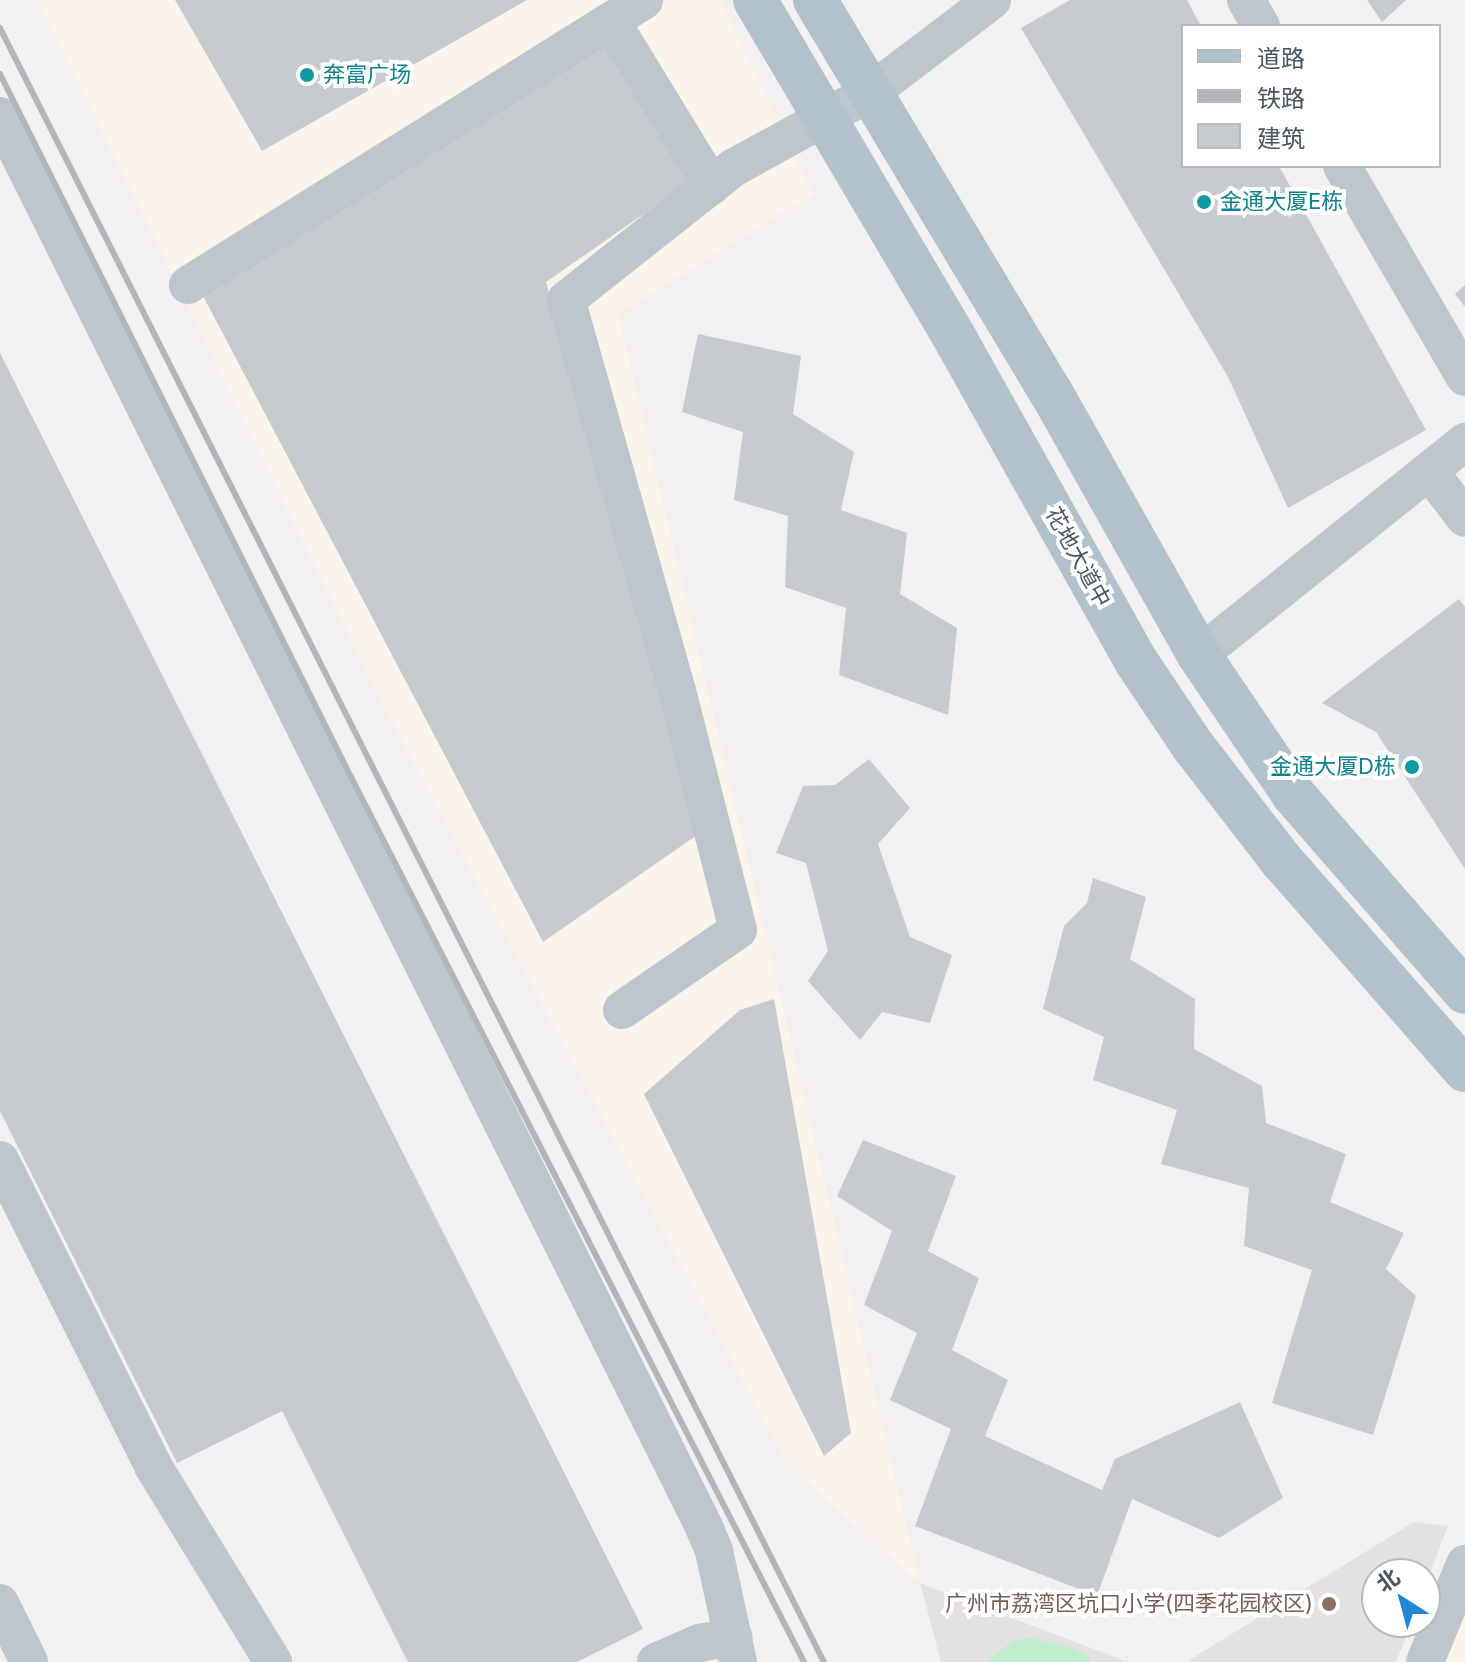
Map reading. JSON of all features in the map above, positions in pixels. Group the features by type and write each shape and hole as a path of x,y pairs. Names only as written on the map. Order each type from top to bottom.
{"main road":[{"name":"花地大道中","path":"755,0 957,342 1136,661 1193,746 1282,861 1465,1070"},
{"path":"815,0 1052,394 1199,655 1293,794 1465,992"}],"street":[{"path":"188,285 644,0"},
{"path":"622,1010 738,930 677,691 566,300 733,168 826,120 871,92 992,0"},
{"path":"1246,0 1260,24"},
{"path":"611,21 712,186"},
{"path":"0,116 698,1513 714,1551 735,1649 699,1643 656,1662"},
{"path":"1343,168 1465,377"},
{"path":"1199,655 1465,442"},
{"path":"1429,471 1465,518"},
{"path":"0,1160 153,1466 273,1662"},
{"path":"1425,1662 1465,1564"},
{"path":"0,1603 29,1662"}],"shaded area":[{"path":"38,0 720,0 813,194 618,314 920,1583 787,1464 382,703"},
{"name":"广州市荔湾区坑口小学(四季花园校区)","path":"1414,1522 1448,1526 1436,1558 1361,1558 1361,1638 1406,1638 1396,1662 1186,1662"},
{"name":"广州市荔湾区坑口小学(四季花园校区)","path":"920,1583 1128,1662 941,1662"},
{"path":"1465,1611 1465,1662 1444,1662"}],"green space":[{"path":"1033,1638 1074,1649 1088,1656 1090,1662 985,1662 1013,1641"}],"building":[{"name":"奔富广场","path":"175,0 527,0 262,151"},
{"path":"1070,0 1187,0 1200,24 1181,24 1181,168 1280,168 1426,430 1288,508 1228,377 1021,28"},
{"path":"1367,0 1406,0 1382,22"},
{"path":"603,37 694,179 546,282 700,833 543,942 202,294"},
{"path":"1465,285 1465,307 1455,294"},
{"path":"698,334 801,356 793,414 854,452 841,510 907,533 900,594 957,628 948,715 839,675 846,608 785,587 788,516 734,500 743,432 682,412"},
{"path":"0,353 643,1629 577,1662 408,1662 282,1411 177,1463 0,1111"},
{"path":"1459,599 1465,607 1465,869 1376,732 1322,703"},
{"path":"869,759 910,808 878,844 910,937 952,955 930,1023 882,1012 860,1040 808,981 828,951 806,863 776,853 803,786 835,785"},
{"path":"1093,878 1146,897 1130,959 1195,999 1194,1049 1262,1086 1266,1123 1346,1154 1330,1202 1404,1233 1386,1269 1416,1296 1373,1435 1272,1403 1312,1270 1244,1246 1249,1188 1161,1164 1177,1110 1093,1080 1104,1037 1043,1009 1064,926 1087,903"},
{"path":"774,999 851,1433 824,1456 644,1094 740,1010"},
{"path":"863,1140 956,1176 928,1251 979,1278 952,1350 1008,1380 985,1436 1102,1490 1115,1459 1240,1402 1283,1498 1219,1538 1132,1499 1097,1596 915,1526 951,1429 890,1400 917,1333 864,1305 892,1231 837,1196"}],"railway":[{"path":"0,28 824,1662"},
{"path":"0,74 351,777 804,1662"}],"place":[{"name":"奔富广场","path":"307,75"},
{"name":"金通大厦E栋","path":"1204,202"},
{"name":"金通大厦D栋","path":"1412,767"},
{"name":"广州市荔湾区坑口小学(四季花园校区)","path":"1329,1604"}]}
